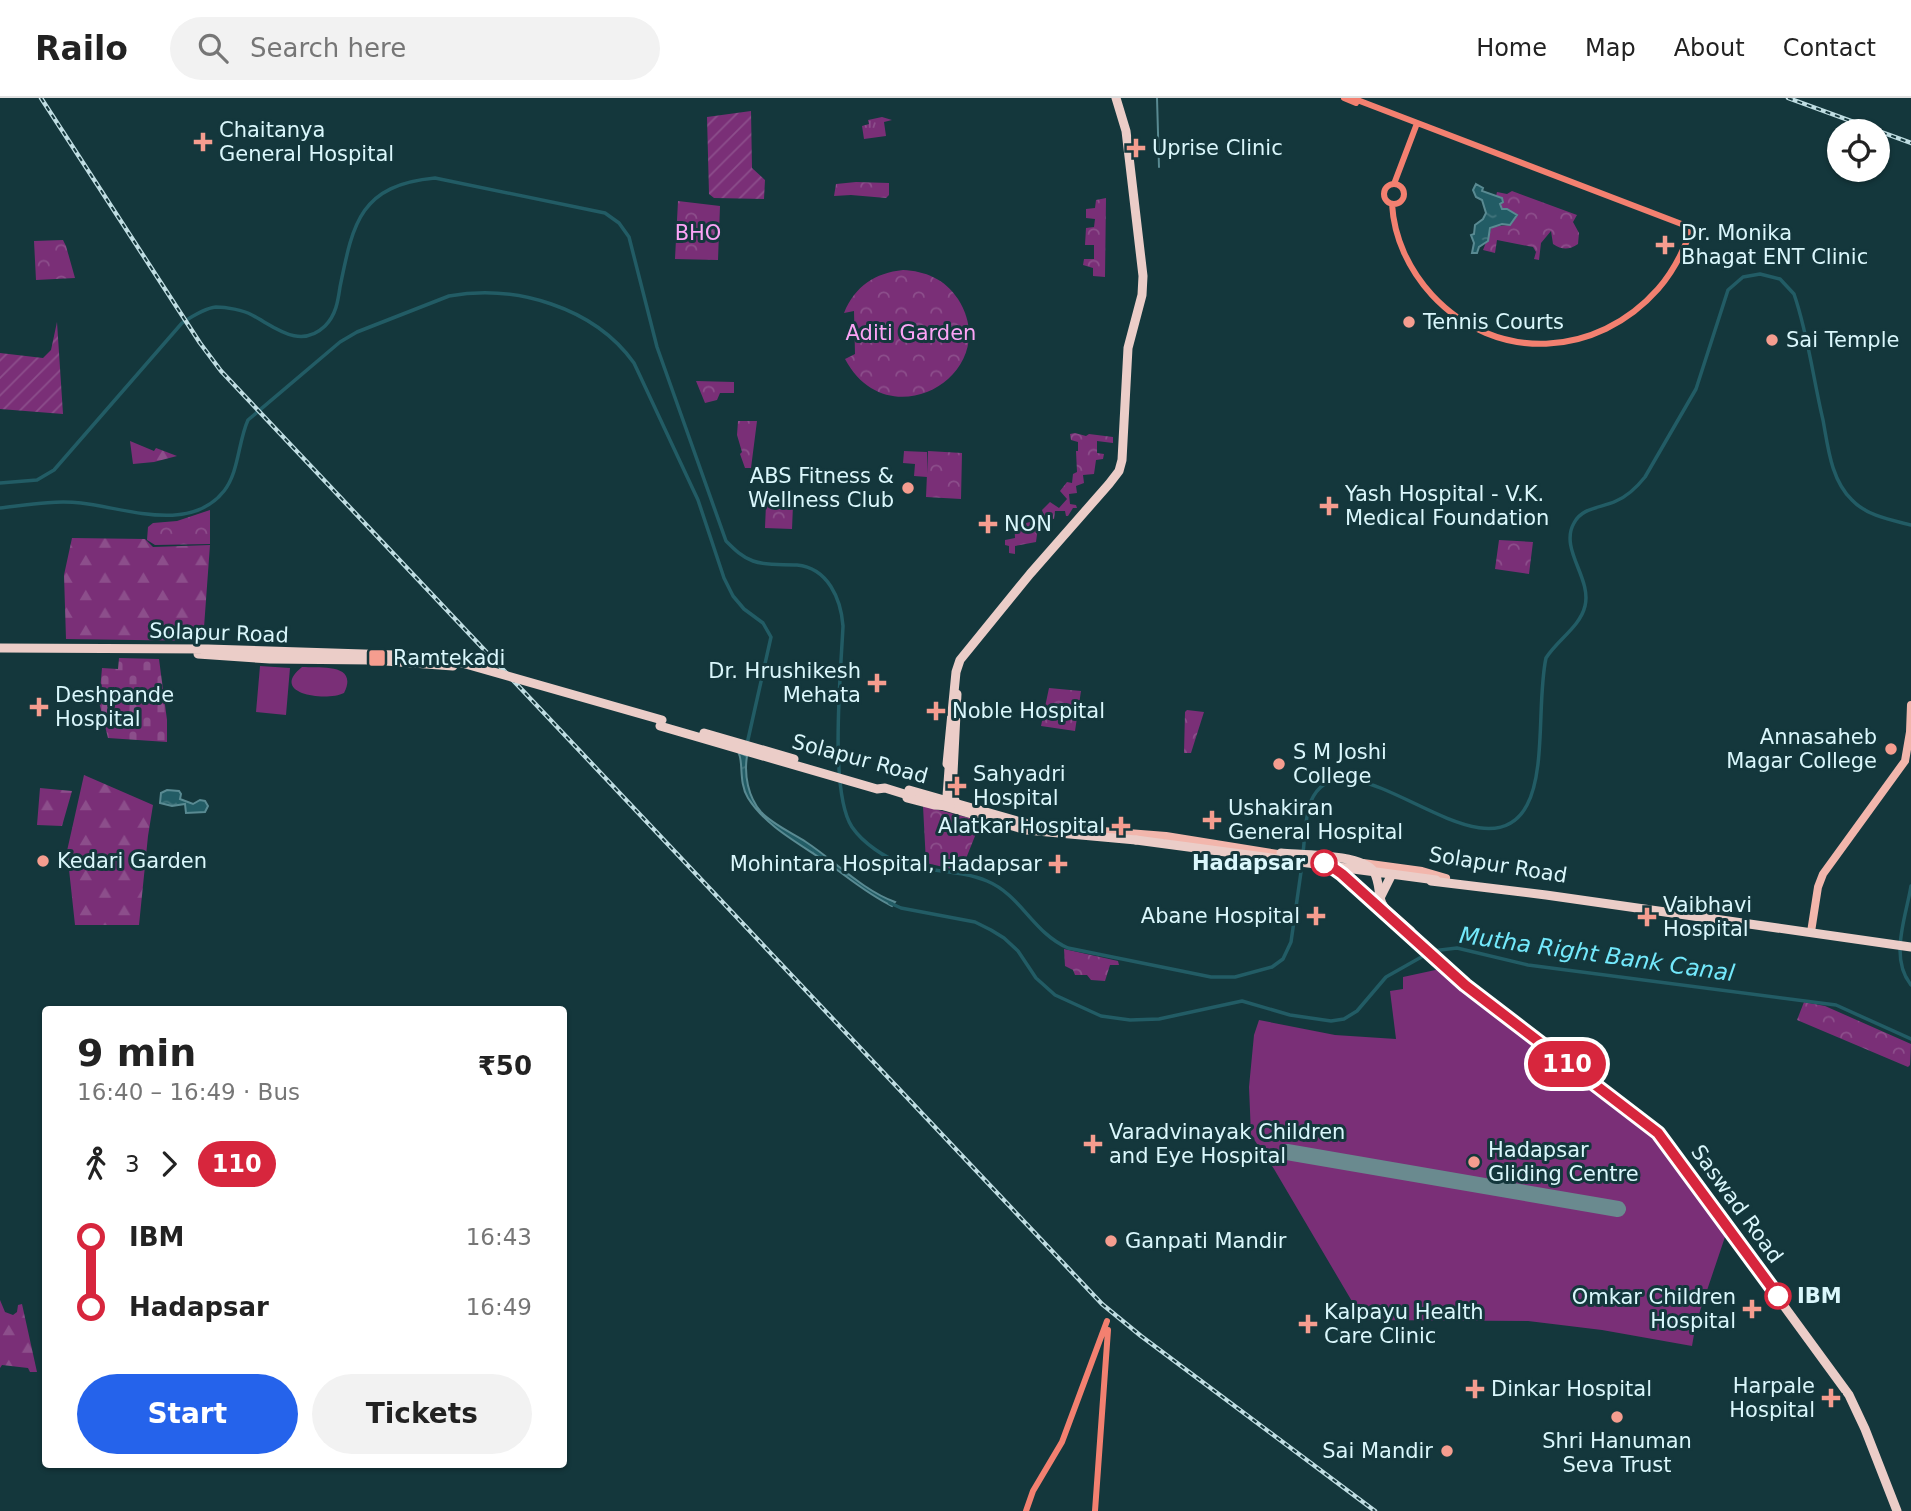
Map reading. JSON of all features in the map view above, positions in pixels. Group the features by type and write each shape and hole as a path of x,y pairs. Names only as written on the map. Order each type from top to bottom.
{"highway":[{"path":"946,799 960,668 967,655 1116,475 1122,460 1128,348 1143,282 1126,134 1118,98"},
{"name":"Solapur Road","path":"0,649 395,655 436,658 452,664"},
{"name":"Solapur Road","path":"0,649 64,652 162,651"},
{"path":"162,651 452,664 661,724"},
{"name":"Solapur Road","path":"661,724 713,736 738,746"},
{"name":"Solapur Road","path":"661,724 840,775 946,799 1024,824 1072,833"},
{"path":"946,799 951,757"},
{"name":"Solapur Road","path":"840,775 877,789 885,788 946,799 1020,829 1072,833"},
{"path":"877,789 934,806 946,799"},
{"path":"946,799 992,818 1040,831"},
{"path":"1072,833 1329,861 1441,879"},
{"path":"1136,838 1251,856 1441,879"},
{"path":"1272,856 1280,853 1324,856 1360,861 1367,865 1376,876 1383,908 1429,951"},
{"path":"1329,866 1348,887 1352,887"},
{"path":"1329,866 1412,938"},
{"path":"1344,868 1352,887 1412,938"},
{"path":"1344,868 1371,897 1379,897"},
{"name":"Solapur Road","path":"1344,868 1391,876 1441,879 1905,944"},
{"path":"1379,897 1391,876"},
{"path":"1379,897 1383,906 1428,945 1429,951"},
{"name":"Saswad Road","path":"1412,938 1662,1132 1841,1378 1898,1511"},
{"name":"Saswad Road","path":"1429,951 1477,994 1637,1115 1659,1135 1849,1395"}],"main road":[{"path":"1344,98 1690,229"},
{"path":"1352,98 1690,229"},
{"path":"1395,184 1417,126"},
{"path":"1395,184 1403,188 1404,196 1400,203 1393,204 1386,200 1384,192 1387,187 1395,184"},
{"path":"1393,204 1399,230 1414,266 1438,296 1464,318 1493,333 1523,341 1567,339 1593,333 1619,322 1650,297 1673,268 1690,229"},
{"path":"1811,930 1820,880 1905,761 1911,705"},
{"name":"Solapur Road","path":"1072,833 1096,841 1302,861 1344,868"},
{"name":"Solapur Road","path":"1302,861 1344,868 1413,870 1437,874 1441,879"},
{"path":"1026,1511 1033,1491 1059,1448 1107,1321 1095,1511"}],"green space":[{"path":"751,111 752,168 765,180 764,199 714,198 709,194 707,117"},
{"path":"882,117 892,120 884,122 886,136 864,139 862,126 869,124 868,120"},
{"path":"889,183 889,195 886,198 834,196 836,184"},
{"path":"1512,191 1577,215 1573,222 1579,233 1578,244 1566,248 1556,246 1553,244 1551,231 1541,243 1539,260 1534,259 1536,252 1533,247 1497,240 1495,253 1483,250 1492,227 1508,225 1510,213 1507,209 1501,209 1500,204 1504,202 1496,196 1497,192 1507,194"},
{"path":"1106,198 1105,277 1093,276 1093,268 1083,265 1084,259 1094,259 1094,245 1085,245 1086,228 1094,227 1095,219 1086,218 1086,209 1095,208 1096,200"},
{"name":"BHO","path":"678,201 720,206 718,260 675,259"},
{"path":"63,240 75,278 36,280 34,241"},
{"name":"Aditi Garden","path":"903,270 927,274 947,286 958,299 968,326 966,351 955,372 936,388 912,396 888,395 864,383 845,359 855,354 854,311 844,313 854,295 867,282 884,274"},
{"path":"57,322 63,414 0,409 0,353 43,358 51,350"},
{"path":"696,381 734,382 734,393 720,393 717,400 705,403"},
{"path":"738,421 757,421 751,468 745,468 740,454 742,452 737,435"},
{"path":"1070,434 1113,437 1113,443 1097,441 1097,453 1104,454 1103,459 1096,460 1094,474 1083,475 1084,483 1076,486 1077,493 1069,494 1070,504 1076,505 1077,508 1073,508 1068,516 1065,511 1055,511 1054,519 1046,519 1045,527 1038,527 1036,542 1015,546 1015,554 1009,553 1005,540 1015,538 1014,518 1019,517 1022,524 1030,522 1029,516 1037,519 1044,516 1042,510 1050,502 1059,508 1067,499 1060,491 1067,482 1072,483 1073,474 1077,472 1078,442 1071,440"},
{"path":"130,441 154,451 156,448 177,456 133,464"},
{"path":"904,451 927,452 927,477 914,476 915,464 903,463"},
{"path":"928,451 962,453 961,499 926,497"},
{"path":"766,504 793,505 792,529 765,528"},
{"path":"210,510 210,544 155,545 147,540 148,527 153,523 177,521"},
{"path":"72,538 145,539 153,547 210,545 203,641 66,639 64,575"},
{"path":"1499,540 1533,542 1529,574 1495,569"},
{"path":"119,658 159,659 167,720 167,742 108,738 99,702 102,668 118,669"},
{"path":"260,666 290,668 286,715 256,712"},
{"path":"302,667 335,669 342,672 347,683 344,693 325,697 304,694 292,684 293,676"},
{"path":"1049,688 1081,691 1075,731 1041,726"},
{"path":"1187,710 1204,712 1191,753 1184,753"},
{"path":"84,775 153,805 139,925 75,925 67,851"},
{"path":"40,788 72,791 62,826 37,825"},
{"path":"923,806 981,821 961,871 926,863"},
{"path":"1064,949 1118,961 1119,965 1110,965 1105,981 1091,980 1087,975 1075,975 1073,970 1065,966"},
{"name":"Hadapsar Gliding Centre","path":"1440,969 1542,1052 1636,1116 1653,1131 1727,1231 1696,1323 1692,1346 1602,1330 1528,1321 1363,1320 1251,1135 1249,1087 1254,1035 1259,1020 1335,1035 1396,1039 1390,991 1403,989 1403,977"},
{"path":"1804,1002 1825,1006 1911,1044 1910,1065 1908,1067 1797,1020"},
{"path":"0,1300 5,1312 13,1315 17,1312 18,1305 22,1304 37,1372 30,1372 28,1368 2,1365 0,1368"}],"water":[{"path":"1476,184 1483,188 1482,191 1502,198 1502,209 1517,215 1510,225 1502,224 1490,228 1488,241 1479,247 1477,253 1472,253 1474,243 1471,235 1474,234 1475,225 1486,213 1482,200 1476,197 1473,190"},
{"path":"738,752 747,756 748,786 761,812 860,883 895,902 892,906 860,887 764,818 745,792"},
{"path":"167,790 179,791 180,799 193,804 200,800 205,801 208,806 205,812 186,813 185,804 172,806 160,803 161,793"}],"waterway":[{"path":"1157,98 1159,167"},
{"path":"0,483 37,480 54,470 182,323 203,311 216,307 229,308 252,315 288,334 306,336 316,333 325,326 336,308 356,226 375,199 390,189 435,178 605,213 619,223 629,237 657,347 726,541 753,561 808,567 825,578 836,596 843,626 838,730 841,787 845,810 852,827 862,839 882,854 903,864 967,875 999,887 1045,933 1068,948 1211,977 1235,977 1272,967 1283,959 1291,942 1302,865"},
{"path":"1303,853 1311,801 1329,782 1353,780 1383,789 1449,819 1480,828 1507,825 1527,805 1537,773 1546,658 1573,627 1585,606 1584,585 1570,543 1574,523 1587,511 1624,497 1645,477 1696,389 1728,290 1743,277 1760,274 1780,279 1794,294 1807,340 1832,463 1845,492 1872,514 1911,525"},
{"name":"Mutha Right Bank Canal","path":"0,508 71,502 156,515 194,512 210,504 229,483 248,420 340,342 357,332 449,296 500,294 551,304 598,327 634,363 698,500 724,578 733,596 744,609 763,623 771,637 747,744"},
{"path":"1911,886 1900,950 1904,974 1911,985"},
{"name":"Mutha Right Bank Canal","path":"890,903 901,908 975,922 1004,938 1018,951 1036,978 1055,995 1101,1016 1130,1020 1159,1019 1242,1001 1290,1015 1331,1021 1344,1019 1357,1011 1386,977 1432,951 1457,948 1528,965 1836,1005 1911,1039"}],"runway":[{"path":"1287,1152 1618,1209"}],"railway":[{"path":"41,98 200,343 221,371 1102,1304 1375,1511"},
{"path":"1788,98 1911,143"}],"bus line":[{"name":"110","path":"1324,863 1342,874 1465,985 1658,1133 1778,1296"}],"place":[{"name":"Chaitanya General Hospital","path":"203,142"},
{"name":"Uprise Clinic","path":"1136,148"},
{"name":"Dr. Monika Bhagat ENT Clinic","path":"1665,245"},
{"name":"Tennis Courts","path":"1409,322"},
{"name":"Sai Temple","path":"1772,340"},
{"name":"ABS Fitness & Wellness Club","path":"908,488"},
{"name":"Yash Hospital - V.K. Medical Foundation","path":"1329,506"},
{"name":"NON","path":"988,524"},
{"name":"Ramtekadi","path":"377,658"},
{"name":"Dr. Hrushikesh Mehata","path":"877,683"},
{"name":"Deshpande Hospital","path":"39,707"},
{"name":"Noble Hospital","path":"936,711"},
{"name":"Annasaheb Magar College","path":"1891,749"},
{"name":"S M Joshi College","path":"1279,764"},
{"name":"Sahyadri Hospital","path":"957,786"},
{"name":"Ushakiran General Hospital","path":"1212,820"},
{"name":"Alatkar Hospital","path":"1121,826"},
{"name":"Kedari Garden","path":"43,861"},
{"name":"Hadapsar","path":"1324,863"},
{"name":"Mohintara Hospital, Hadapsar","path":"1058,864"},
{"name":"Abane Hospital","path":"1316,916"},
{"name":"Vaibhavi Hospital","path":"1647,917"},
{"name":"Varadvinayak Children and Eye Hospital","path":"1093,1144"},
{"name":"Hadapsar Gliding Centre","path":"1474,1162"},
{"name":"Ganpati Mandir","path":"1111,1241"},
{"name":"IBM","path":"1778,1296"},
{"name":"Omkar Children Hospital","path":"1752,1309"},
{"name":"Kalpayu Health Care Clinic","path":"1308,1324"},
{"name":"Dinkar Hospital","path":"1475,1389"},
{"name":"Harpale Hospital","path":"1831,1398"},
{"name":"Shri Hanuman Seva Trust","path":"1617,1417"},
{"name":"Sai Mandir","path":"1447,1451"}]}
